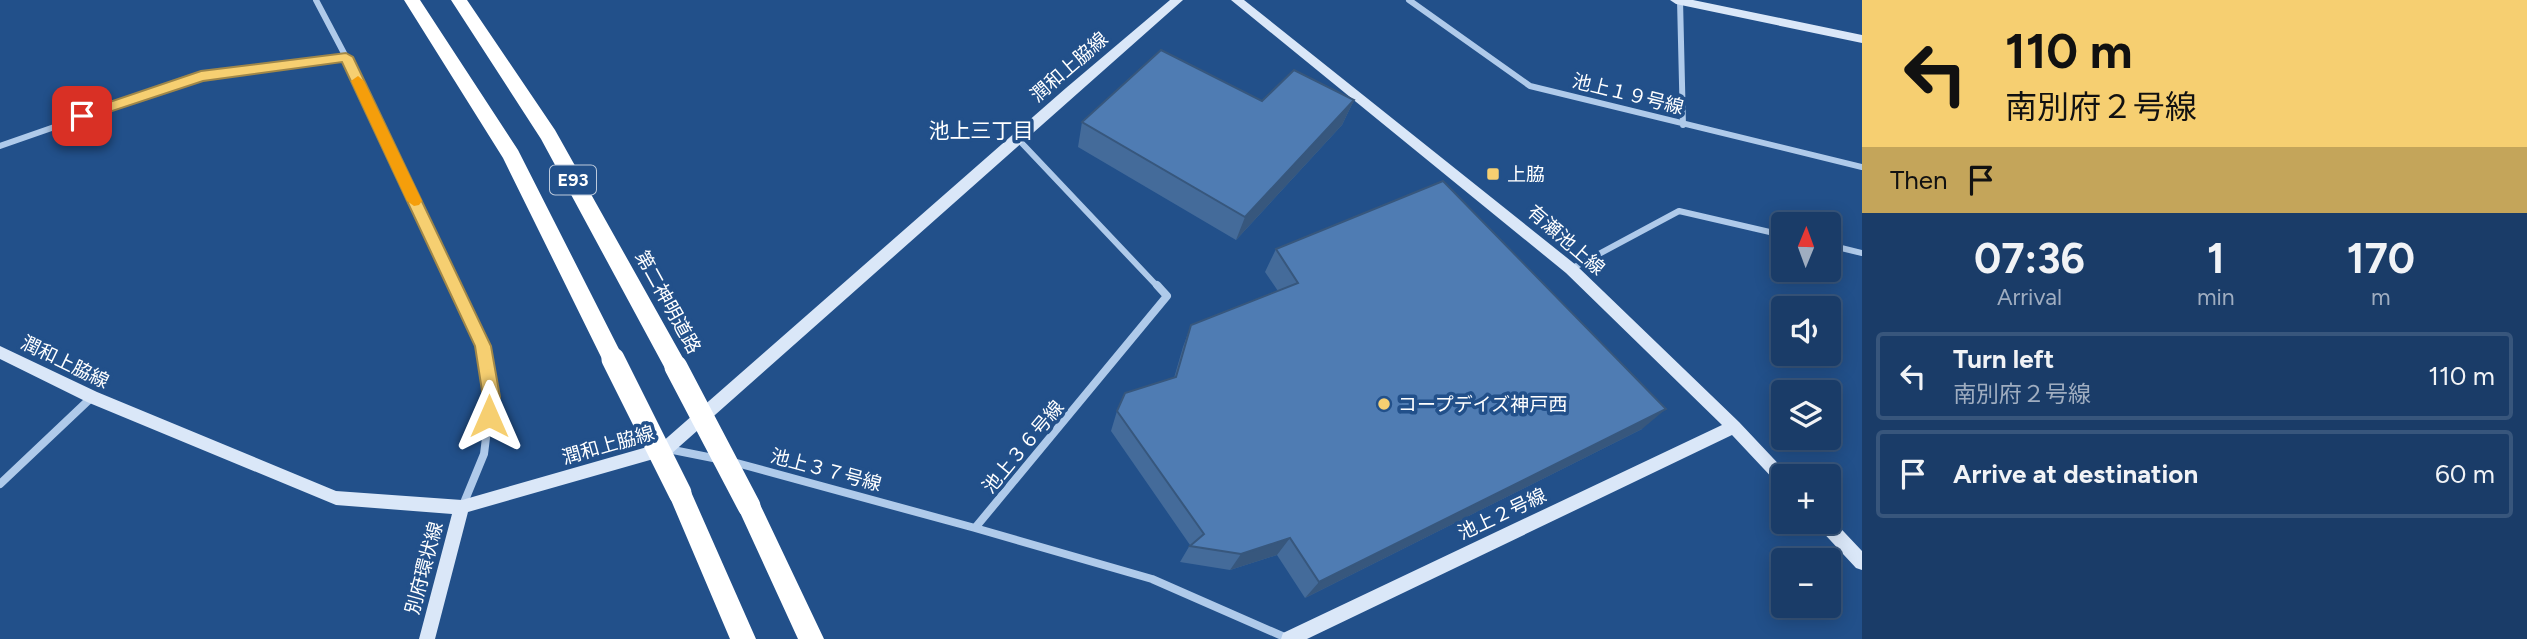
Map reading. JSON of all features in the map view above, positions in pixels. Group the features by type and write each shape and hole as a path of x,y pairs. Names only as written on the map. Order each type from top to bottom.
{"highway":[{"name":"E93","path":"412,0 511,155 680,493 743,639"},
{"name":"第二神明道路","path":"460,0 548,135 676,367 749,506 811,639"}],"street":[{"path":"316,0 346,57 483,346 491,397 484,454 462,508"},
{"name":"潤和上脇線","path":"0,352 92,397 336,498 462,508 666,449 1177,0"},
{"name":"有瀬池上線","path":"1237,0 1571,269 1771,466"},
{"name":"池上１９号線","path":"1409,0 1530,86 1862,167"},
{"path":"1683,125 1679,0 1862,39"},
{"path":"0,146 201,76 346,57"},
{"name":"池上３６号線","path":"975,528 1167,296 1017,138"},
{"path":"1571,269 1679,211 1771,232"},
{"path":"1841,248 1862,253"},
{"path":"0,484 92,397"},
{"name":"池上２号線","path":"1289,639 1734,427"},
{"name":"池上３７号線","path":"666,449 766,469 975,528"},
{"name":"別府環状線","path":"427,639 462,508"},
{"path":"975,528 1152,579 1289,639"},
{"path":"1835,534 1862,562"}],"building":[{"path":"1161,50 1262,101 1294,70 1354,100 1245,217 1082,122"},
{"name":"コープデイズ神戸西","path":"1443,181 1666,409 1319,582 1290,538 1241,554 1190,546 1204,534 1117,411 1125,393 1176,377 1191,325 1298,283 1276,249"}],"slow traffic":[{"path":"358,81 414,201"}],"place":[{"name":"上脇","path":"1493,174"},
{"name":"コープデイズ神戸西","path":"1384,404"}],"district":[{"name":"池上三丁目","path":"981,130"}],"route":[{"path":"82,116 201,76 346,57 483,346 491,397 489,416"}]}
